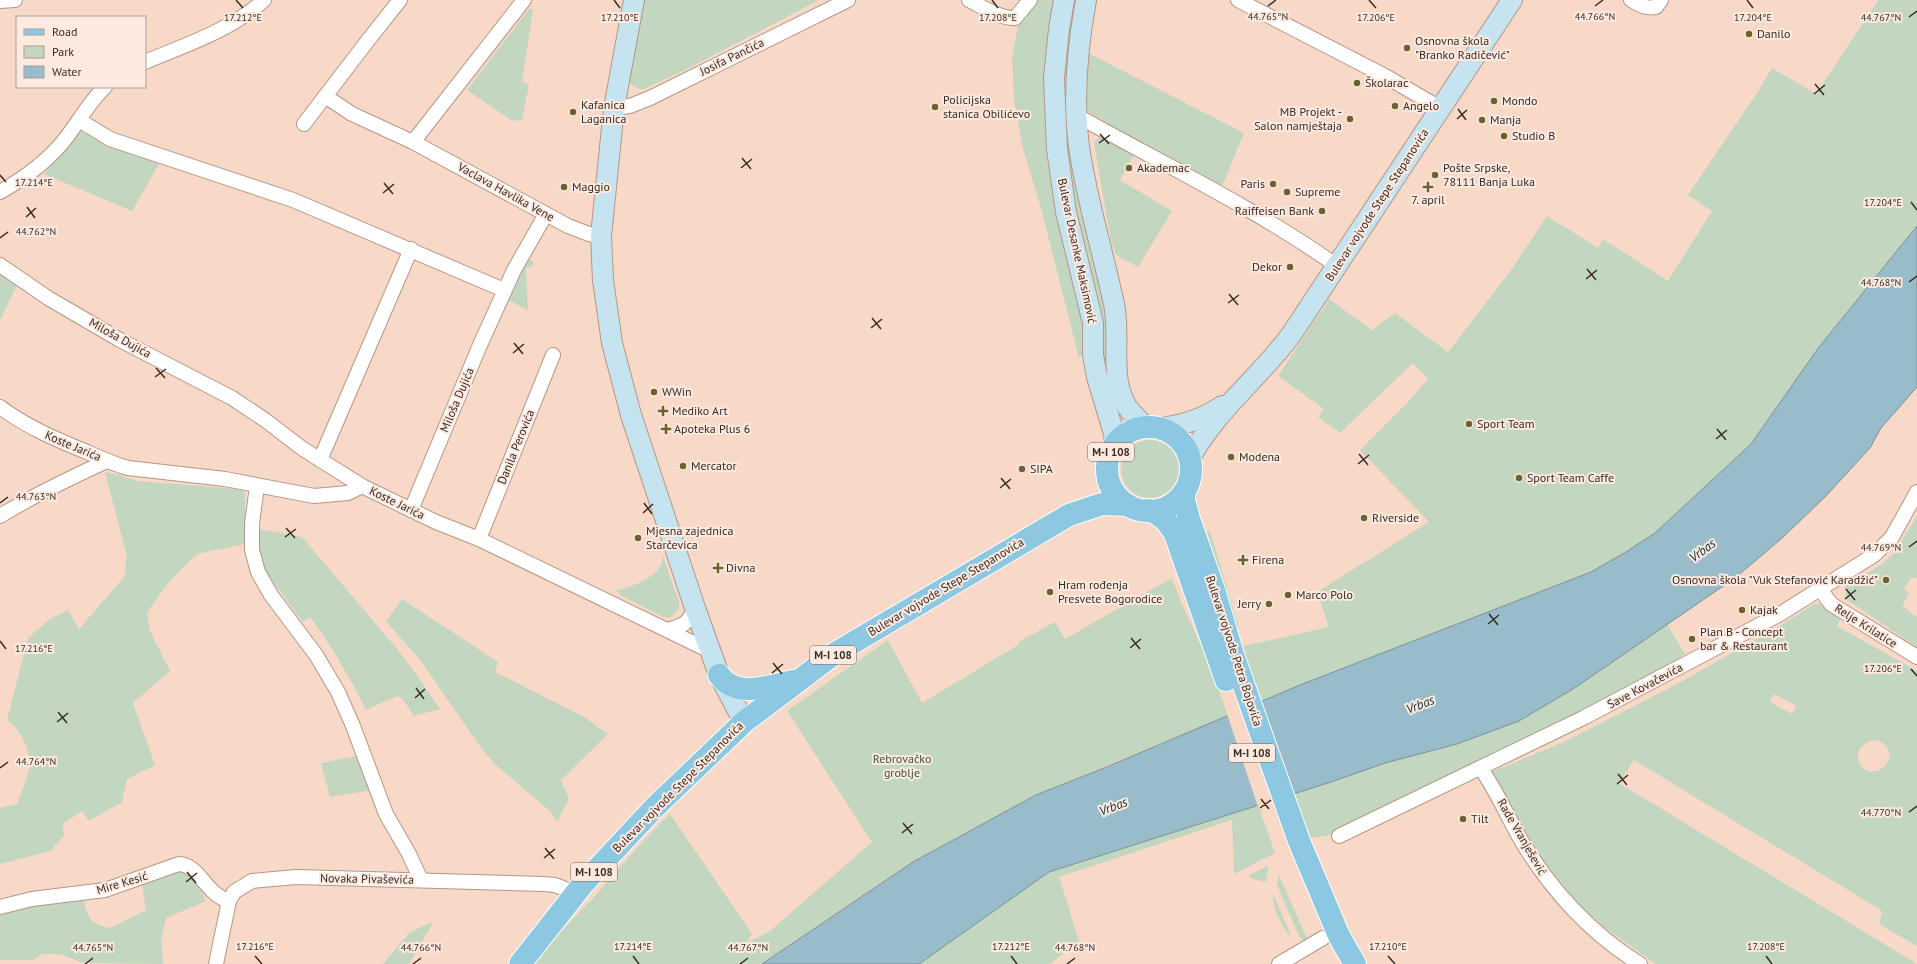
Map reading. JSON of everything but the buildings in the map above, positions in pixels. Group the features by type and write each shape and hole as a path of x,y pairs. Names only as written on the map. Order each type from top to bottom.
{"main road":[{"name":"M-I 108","path":"1152,428 1126,434 1120,439 1110,458 1108,472 1112,488 1122,500 1138,508 1168,506 1184,492 1190,479 1190,458"},
{"path":"1152,428 1166,430 1178,439 1190,458"},
{"name":"Bulevar vojvode Stepe Stepanovića","path":"520,964 575,893 655,807 744,722 798,680 870,632 1068,515 1093,492 1101,482 1110,458"},
{"name":"Bulevar vojvode Petra Bojovića","path":"1184,492 1184,500 1189,519 1215,593 1226,658"},
{"name":"Bulevar vojvode Stepe Stepanovića","path":"1068,515 1102,504 1116,503 1138,508"},
{"name":"Bulevar vojvode Petra Bojovića","path":"1138,508 1156,513 1164,518 1176,534 1226,658 1292,844 1323,938 1337,964"},
{"path":"719,675 728,684 734,687 750,690 798,680"},
{"name":"Bulevar vojvode Petra Bojovića","path":"1292,844 1355,964"}],"street":[{"path":"0,1 15,0"},
{"path":"146,62 218,30 245,15 264,0"},
{"path":"304,124 400,0"},
{"path":"413,142 524,0"},
{"path":"634,0 614,108 604,194 601,236 603,280 616,361 631,416 710,651 719,675 744,722"},
{"name":"Josifa Pančića","path":"614,108 630,106 650,98 848,0"},
{"path":"968,0 1008,18 1015,18 1030,0"},
{"name":"Bulevar Desanke Maksimović","path":"1064,0 1058,29 1054,78 1058,156 1066,212 1093,323 1093,355 1097,377 1115,437 1110,458"},
{"name":"Bulevar Desanke Maksimović","path":"1086,0 1076,83 1076,115 1080,152 1090,208 1114,305 1117,329 1117,367 1122,398 1132,413 1152,428"},
{"path":"1238,0 1385,76 1440,108"},
{"name":"Bulevar vojvode Stepe Stepanovića","path":"1190,458 1200,440 1231,401 1280,349 1337,266 1512,0"},
{"path":"1631,0 1644,8 1656,7 1661,0"},
{"path":"0,192 46,160 80,120 89,105 104,88"},
{"name":"Vaclava Havlika Vene","path":"325,96 352,114 413,142 568,226 589,234 601,236"},
{"path":"1076,115 1236,204 1320,254 1337,266"},
{"path":"80,120 110,139 286,197 411,249 504,290"},
{"name":"Miloša Dujića","path":"411,510 504,290 546,214"},
{"path":"320,460 411,249"},
{"name":"Miloša Dujića","path":"0,265 48,298 120,340 232,398 265,420 283,435 362,486"},
{"name":"Danila Perovića","path":"479,539 553,355"},
{"name":"Bulevar vojvode Stepe Stepanovića","path":"1152,428 1173,427 1190,422 1213,413 1231,401"},
{"name":"Koste Jarića","path":"0,407 15,418 44,434 107,461 141,470 225,479 314,496 348,494 362,486 411,510 479,539 710,651"},
{"path":"0,516 45,490 107,461"},
{"path":"257,486 252,524 252,550 258,572 271,595 316,655 338,692 356,732 383,808 409,854 421,880"},
{"name":"Save Kovačevića","path":"1339,836 1481,769 1609,705 1780,614 1874,555 1892,537 1917,492"},
{"name":"Relje Krilatice","path":"1820,589 1832,604 1917,657"},
{"path":"667,630 684,625 690,618 695,608"},
{"name":"Rade Vranješević","path":"1481,769 1499,795 1521,839 1544,876 1585,921 1619,950 1640,964"},
{"name":"Mire Kesić","path":"0,907 32,898 105,890 179,864 190,866 214,894 229,901"},
{"name":"Novaka Pivaševića","path":"216,964 229,901 234,892 252,881 296,877 544,884 575,893"},
{"path":"1279,964 1323,938"}],"green space":[{"path":"644,0 819,0 689,68 644,89 639,89 632,85 629,81"},
{"path":"1036,0 1057,0 1051,30 1083,314 1084,353 1079,358 1041,208 1023,149 1014,100 1012,59 1018,26"},
{"path":"1070,0 1078,0 1073,32 1105,302 1109,380 1105,390 1100,312 1072,193 1062,111 1066,27"},
{"path":"1878,0 1917,0 1917,226 1819,347 1751,444 1655,533 1591,572 1261,701 1243,652 1244,646 1329,627 1317,592 1429,522 1360,450 1408,402 1428,379 1413,363 1340,433 1318,417 1324,409 1278,376 1329,299 1372,330 1395,313 1448,352 1509,273 1547,216 1598,248 1603,239 1668,281 1712,211 1688,195 1759,90 1772,68 1816,94"},
{"path":"529,9 533,9 522,82 529,84 522,121 511,120 467,90"},
{"path":"1086,52 1244,133 1220,191 1084,109"},
{"path":"80,131 103,142 159,164 132,211 44,174"},
{"path":"1103,137 1134,155 1120,180 1172,211 1138,267 1116,255 1111,241 1094,143 1097,139"},
{"path":"528,260 533,262 533,266 526,268 528,311 506,298 524,262"},
{"path":"0,271 18,283 0,320"},
{"path":"1144,440 1156,440 1171,448 1179,463 1179,475 1171,490 1156,498 1144,498 1129,490 1121,475 1121,463 1129,448"},
{"path":"105,472 137,481 241,489 245,493 245,544 197,554 169,582 147,612 150,631 170,671 133,703 155,765 127,779 122,802 89,821 82,811 63,824 64,836 50,851 0,864 0,808 17,804 29,769 29,755 27,748 17,729 7,720 28,638 50,619 68,610 79,629 124,577 127,557"},
{"name":"Osnovna škola \"Vuk Stefanović Karadžić\"","path":"1917,516 1917,578 1911,578 1904,589 1909,594 1902,606 1917,617 1917,647 1846,599 1845,586 1882,564 1894,553"},
{"path":"259,529 302,537 398,650 440,709 414,716 402,698 397,696 366,710 340,662 310,617 303,622 268,575 260,556"},
{"path":"1210,531 1238,625 1237,628 1207,532"},
{"path":"663,556 679,602 679,609 669,618 663,617 622,596 616,590 633,585 651,576 659,568"},
{"name":"Rebrovačko groblje","path":"1172,578 1181,602 1209,663 1228,716 1036,795 913,862 762,964 533,964 555,938 670,814 752,934 746,943 769,932 872,842 787,711 888,640 922,703 1018,645 1020,641 1055,622 1065,639"},
{"path":"402,599 498,662 495,672 584,717 608,734 561,780 569,799 557,822 551,812 496,765 481,748 421,661 386,621"},
{"path":"1814,604 1819,604 1841,618 1837,626 1917,671 1917,946 1881,925 1879,921 1882,915 1881,910 1634,760 1619,783 1917,964 1656,964 1605,928 1552,881 1492,772 1566,741 1677,684 1783,624","holes":["1774,694 1797,706 1792,714 1770,702","1876,740 1885,745 1889,751 1889,758 1886,765 1880,770 1873,772 1866,770 1860,764 1858,755 1861,748 1867,742"]},
{"path":"1667,624 1685,654 1623,693 1333,833 1326,836 1307,838 1292,794 1385,763 1457,744 1519,721 1573,689"},
{"path":"362,755 373,790 330,797 321,763"},
{"path":"1258,805 1275,853 1234,874 1232,820 1059,877 1079,941 1050,964 919,964 1049,872"},
{"path":"1267,866 1266,882 1249,878 1250,875"},
{"path":"179,870 185,872 193,878 199,886 206,901 166,918 161,940 163,964 91,963 81,962 60,954 42,954 33,960 0,960 0,915 26,906 84,900 91,920 110,928 146,910 142,883"},
{"path":"1279,875 1309,943 1307,945 1299,936 1277,885"},
{"path":"1274,896 1292,938 1277,914"},
{"path":"434,921 409,964 383,964 409,933"}],"water":[{"name":"Vrbas","path":"1917,226 1917,387 1881,428 1870,448 1825,497 1781,539 1735,578 1573,689 1519,721 1457,744 1385,763 1331,782 1049,872 919,964 762,964 913,862 1036,795 1109,766 1300,685 1591,572 1626,552 1655,533 1751,444 1819,347"}],"pier":[{"path":"1260,700 1293,796 1258,807 1227,714"}],"place":[{"name":"Danilo","path":"1749,34"},
{"name":"Osnovna škola \"Branko Radičević\"","path":"1407,48"},
{"name":"Školarac","path":"1357,83"},
{"name":"Mondo","path":"1494,101"},
{"name":"Angelo","path":"1395,106"},
{"name":"Policijska stanica Obilićevo","path":"935,107"},
{"name":"Kafanica Laganica","path":"573,112"},
{"name":"MB Projekt - Salon namještaja","path":"1350,119"},
{"name":"Manja","path":"1482,120"},
{"name":"Studio B","path":"1504,136"},
{"name":"Akademac","path":"1129,168"},
{"name":"Pošte Srpske, 78111 Banja Luka","path":"1435,175"},
{"name":"Paris","path":"1273,184"},
{"name":"Maggio","path":"564,187"},
{"name":"7. april","path":"1428,187"},
{"name":"Supreme","path":"1287,192"},
{"name":"Raiffeisen Bank","path":"1322,211"},
{"name":"Dekor","path":"1290,267"},
{"name":"WWin","path":"654,392"},
{"name":"Mediko Art","path":"663,411"},
{"name":"Sport Team","path":"1469,424"},
{"name":"Apoteka Plus 6","path":"666,429"},
{"name":"Modena","path":"1231,457"},
{"name":"Mercator","path":"683,466"},
{"name":"SIPA","path":"1022,469"},
{"name":"Sport Team Caffe","path":"1519,478"},
{"name":"Riverside","path":"1364,518"},
{"name":"Mjesna zajednica Starčevica","path":"638,538"},
{"name":"Firena","path":"1243,560"},
{"name":"Divna","path":"718,568"},
{"name":"Osnovna škola \"Vuk Stefanović Karadžić\"","path":"1886,580"},
{"name":"Hram rođenja Presvete Bogorodice","path":"1050,592"},
{"name":"Marco Polo","path":"1288,595"},
{"name":"Jerry","path":"1269,604"},
{"name":"Kajak","path":"1742,610"},
{"name":"Plan B - Concept bar & Restaurant","path":"1692,639"},
{"name":"Tilt","path":"1463,819"}]}
